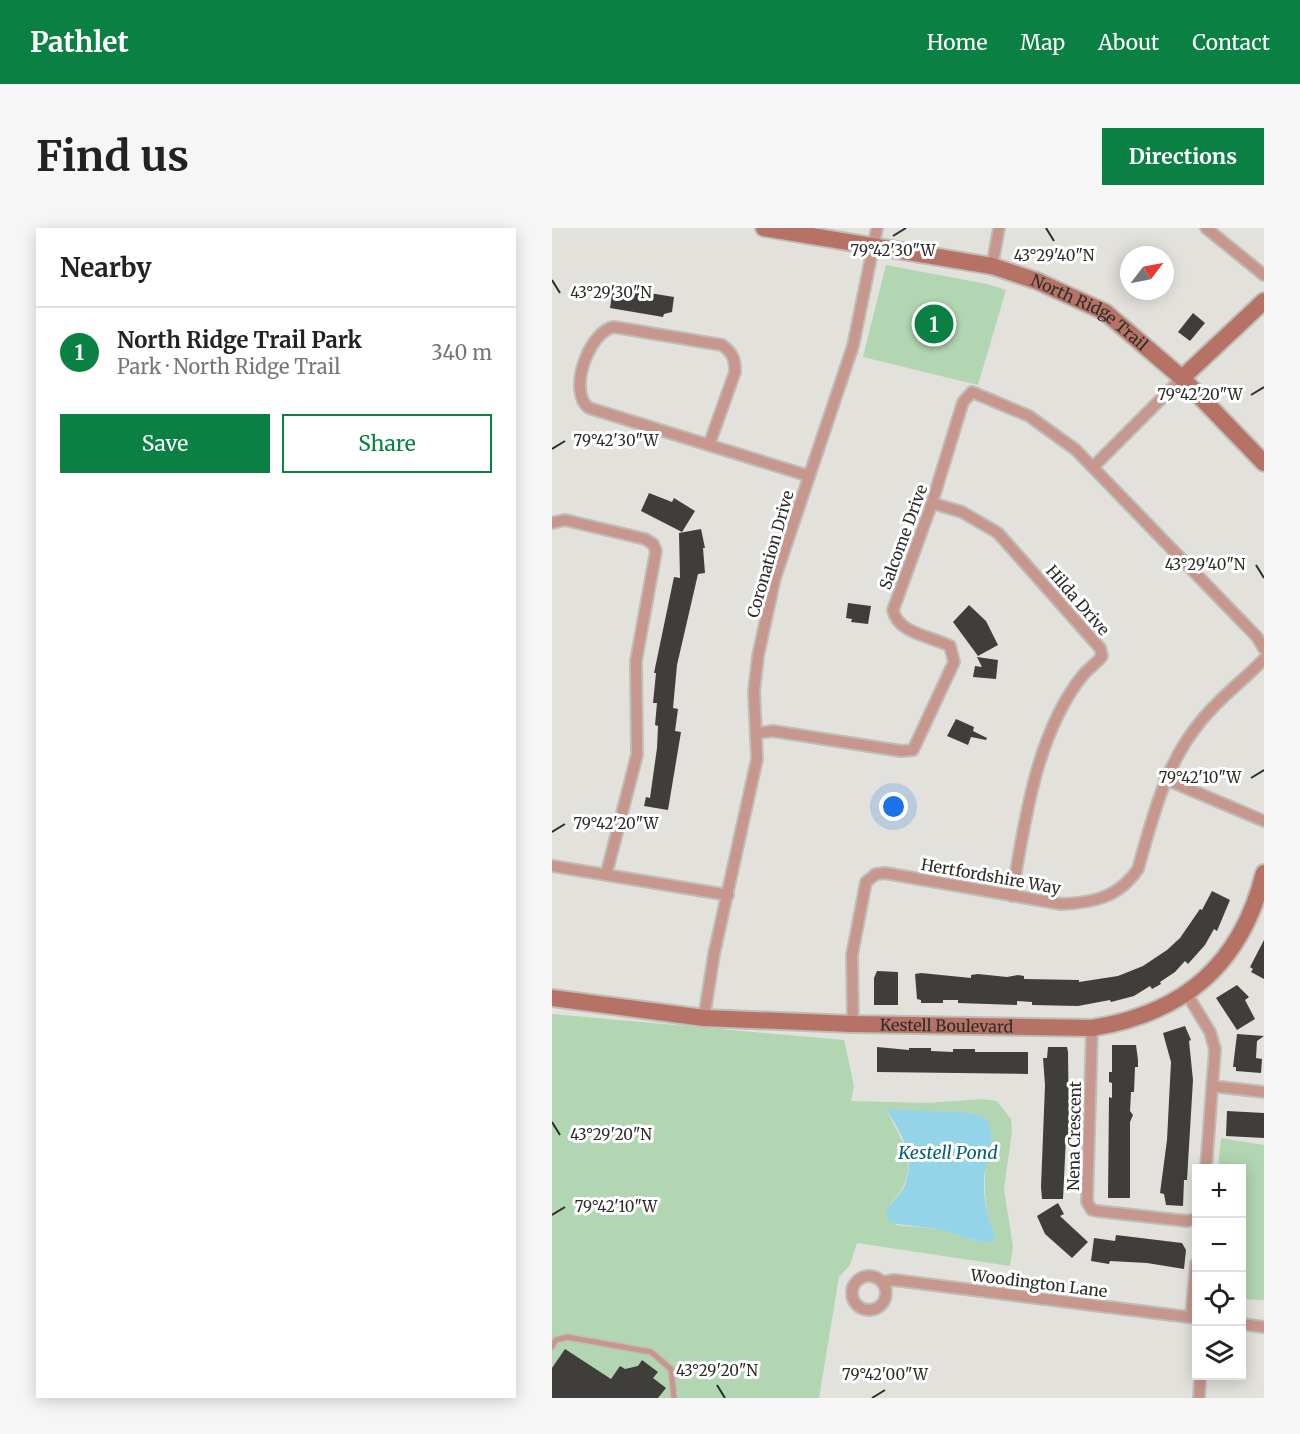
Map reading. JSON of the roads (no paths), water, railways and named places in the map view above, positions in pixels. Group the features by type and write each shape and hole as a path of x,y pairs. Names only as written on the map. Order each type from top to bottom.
{"street":[{"name":"North Ridge Trail","path":"764,228 992,266 1037,281 1105,312 1182,378 1264,463"},
{"name":"Coronation Drive","path":"704,1018 752,789 758,733 754,691 758,656 775,578 853,346 877,228"},
{"path":"992,266 999,228"},
{"path":"1206,228 1264,275"},
{"path":"1264,300 1094,466 1257,637 1264,649"},
{"path":"710,445 735,372 735,361 731,352 723,345 614,327 598,334 591,346 578,387 583,404 589,408 809,476"},
{"name":"Salcome Drive","path":"758,733 773,731 902,751 913,750 954,662 950,646 901,626 895,619 893,610 932,503 963,402 972,393 1029,416 1094,466"},
{"name":"Hilda Drive","path":"932,503 962,512 998,533 1100,648 1102,656 1083,675 1055,722 1035,781 1024,825 1012,896"},
{"path":"552,523 565,520 645,539 653,544 656,551 636,661 637,755 606,875"},
{"name":"Hertfordshire Way","path":"854,1024 852,955 866,882 876,874 885,873 1061,904 1090,903 1114,894 1130,881 1138,869 1165,779 1178,753 1201,720 1264,659"},
{"path":"1165,779 1264,821"},
{"path":"552,866 728,895"},
{"name":"Kestell Boulevard","path":"552,998 704,1018 854,1024 1092,1028 1126,1022 1187,994 1217,969 1236,942 1254,906 1264,873"},
{"path":"1187,994 1213,1040 1206,1164"},
{"name":"Nena Crescent","path":"1092,1028 1087,1202 1097,1211 1192,1220"},
{"path":"1212,1086 1264,1092"},
{"name":"Woodington Lane","path":"884,1282 894,1280 1192,1318"},
{"path":"1246,1325 1264,1327"},
{"path":"1199,1398 1200,1381"}],"lane":[{"path":"552,1346 556,1340 567,1337 651,1352 670,1369 674,1398"}],"water":[{"name":"Kestell Pond","path":"886,1109 969,1113 987,1121 991,1136 984,1186 986,1207 995,1234 992,1242 984,1243 937,1229 890,1223 886,1212 905,1185 909,1164 905,1145"}],"place":[{"name":"North Ridge Trail Park","path":"934,324"}]}
